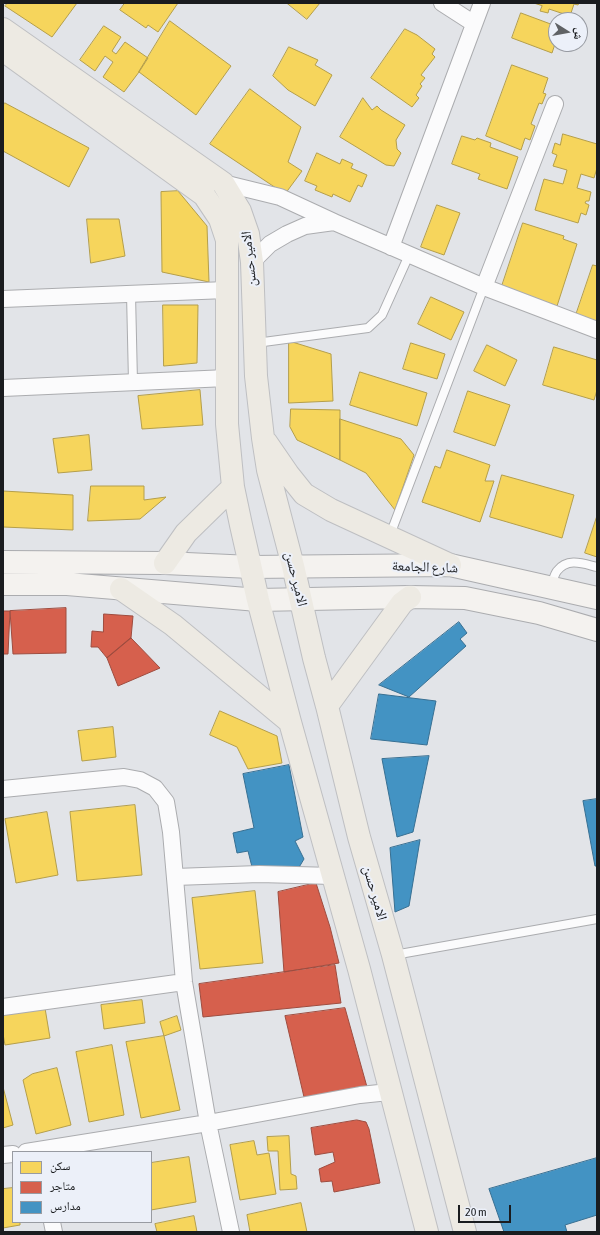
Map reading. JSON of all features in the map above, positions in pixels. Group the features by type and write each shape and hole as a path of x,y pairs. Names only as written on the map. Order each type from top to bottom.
{"main road":[{"name":"الامير حسن","path":"3,29 223,183 234,198 244,221 248,234 252,262 256,376 262,438 268,470 359,836 393,955 465,1232"},
{"name":"الامير حسن","path":"3,50 204,195 220,219 227,240 227,424 233,487 258,600 290,722 359,969 389,1092 427,1232"},
{"path":"262,438 304,494 331,510 450,565"},
{"path":"165,563 186,533 233,487"},
{"name":"شارع الجامعة","path":"3,562 165,563 251,566 450,565 597,598"},
{"path":"3,584 67,584 258,600 410,597 471,599 539,613 597,630"},
{"path":"121,589 173,625 290,722"},
{"path":"327,706 402,602 410,597"}],"street":[{"path":"442,3 473,23"},
{"path":"390,247 473,23 482,3"},
{"path":"484,288 555,104"},
{"path":"223,183 280,197 484,288 597,330"},
{"path":"252,262 270,244 287,234 305,226 334,222"},
{"path":"3,298 226,290"},
{"path":"3,388 227,378"},
{"path":"3,789 124,777 140,780 155,788 166,802 171,832 184,982 208,1123 231,1232"},
{"path":"175,877 259,874 333,876"},
{"path":"3,1007 184,982"},
{"path":"36,1151 208,1123 360,1095 389,1092"}],"lane":[{"path":"255,344 368,328 382,315 409,255"},
{"path":"389,538 484,288"},
{"path":"131,294 133,382"},
{"path":"550,587 558,570 565,565 576,562 597,567"},
{"path":"393,955 597,919"}],"building: سكن":[{"path":"8,3 77,3 52,37 5,6"},
{"path":"125,3 178,3 158,32 148,25 146,28 120,10"},
{"path":"287,3 320,3 307,19"},
{"path":"534,3 579,3 578,5 574,4 571,12 558,12 549,9 548,13 540,11 542,6"},
{"path":"521,13 548,23 548,52 512,38"},
{"path":"170,21 231,66 196,115 139,72"},
{"path":"104,26 121,37 112,51 116,54 125,42 148,58 124,92 103,77 113,62 105,56 95,71 80,60"},
{"path":"405,29 417,35 435,49 432,54 435,57 421,75 425,78 420,84 422,86 416,95 419,98 412,107 371,78"},
{"path":"289,47 318,60 315,65 332,75 315,106 288,90 273,76"},
{"path":"512,65 548,78 543,93 546,94 542,104 539,103 531,124 535,126 530,140 525,138 521,150 486,136"},
{"path":"250,89 301,127 288,162 302,171 285,194 210,144"},
{"path":"363,98 372,110 377,106 405,125 396,140 397,149 401,153 394,166 386,165 340,137"},
{"path":"5,103 89,148 69,187 3,151 3,106"},
{"path":"563,134 597,144 597,168 594,178 581,174 577,188 591,192 589,201 586,201 585,203 589,205 586,215 581,213 578,223 535,210 544,179 563,184 567,170 553,166 557,155 552,153 555,143 560,145"},
{"path":"462,136 475,140 477,138 491,143 490,147 518,157 507,189 478,179 480,174 452,164"},
{"path":"317,153 340,164 342,159 353,164 351,168 367,175 362,187 358,185 350,202 333,194 332,197 315,190 317,186 305,181"},
{"path":"178,191 207,226 209,282 162,272 161,192"},
{"path":"437,205 460,213 444,255 421,247"},
{"path":"87,219 119,219 125,256 91,263"},
{"path":"523,223 564,236 563,239 577,244 557,306 502,286"},
{"path":"593,265 597,266 597,326 575,318"},
{"path":"431,297 464,312 451,340 418,324"},
{"path":"163,305 198,305 197,363 164,366"},
{"path":"289,341 331,354 333,401 289,403"},
{"path":"411,343 445,354 437,379 403,369"},
{"path":"487,345 517,360 505,386 474,371"},
{"path":"554,347 597,360 597,390 594,400 543,385"},
{"path":"360,372 427,393 417,426 350,405"},
{"path":"200,390 203,425 142,429 138,396"},
{"path":"468,391 510,405 495,446 454,432"},
{"path":"291,409 340,410 340,460 297,440 290,427"},
{"path":"340,419 401,439 414,455 395,510 366,473 340,460"},
{"path":"89,435 92,470 58,473 53,439"},
{"path":"447,450 490,465 485,481 494,481 480,522 422,502 435,466 440,468"},
{"path":"502,475 574,495 562,538 490,517"},
{"path":"91,486 144,486 144,500 166,497 140,519 88,521"},
{"path":"3,491 73,495 73,530 3,527"},
{"path":"597,516 597,557 585,553"},
{"path":"220,711 277,736 282,763 248,769 237,747 210,735"},
{"path":"113,727 116,757 82,761 78,731"},
{"path":"135,805 142,875 77,881 70,812"},
{"path":"47,812 58,875 16,883 5,819"},
{"path":"255,891 263,963 200,969 192,898"},
{"path":"142,1000 145,1023 104,1029 101,1005"},
{"path":"45,1008 50,1038 5,1045 3,1034 3,1015"},
{"path":"177,1016 181,1030 164,1036 160,1022"},
{"path":"164,1036 180,1110 141,1118 126,1042"},
{"path":"112,1045 124,1115 89,1122 76,1052"},
{"path":"57,1068 71,1125 36,1134 23,1080 32,1074"},
{"path":"3,1087 13,1125 3,1128"},
{"path":"289,1136 291,1174 296,1176 297,1189 280,1190 278,1151 268,1151 267,1137"},
{"path":"254,1141 257,1155 269,1153 276,1194 240,1200 230,1145"},
{"path":"189,1157 196,1202 152,1210 152,1163"},
{"path":"12,1188 12,1223 20,1223 20,1225 3,1228 3,1189"},
{"path":"301,1203 307,1232 250,1232 247,1215"},
{"path":"194,1216 197,1232 157,1232 155,1224"}],"building: متاجر":[{"path":"66,608 66,653 13,654 10,611"},
{"path":"3,611 10,611 8,654 3,654"},
{"path":"104,614 133,616 131,638 107,658 98,647 91,647 92,631 103,632"},
{"path":"131,638 160,668 118,686 107,658"},
{"path":"316,883 330,927 339,963 284,972 278,892"},
{"path":"335,965 341,1003 203,1017 199,984"},
{"path":"345,1008 367,1087 304,1097 285,1016"},
{"path":"357,1120 366,1122 369,1129 380,1183 334,1192 332,1181 321,1182 319,1169 335,1162 333,1152 315,1155 311,1128"}],"building: مدارس":[{"path":"459,622 467,633 460,639 466,646 409,697 379,685"},
{"path":"379,694 436,701 427,745 371,739"},
{"path":"429,756 413,832 397,837 382,759"},
{"path":"289,765 303,837 295,841 304,859 298,869 252,867 248,851 237,853 233,833 254,828 243,774"},
{"path":"597,799 597,866 595,866 583,801"},
{"path":"420,840 409,906 395,912 390,848"},
{"path":"597,1158 597,1215 565,1225 567,1232 504,1232 489,1189"}]}
